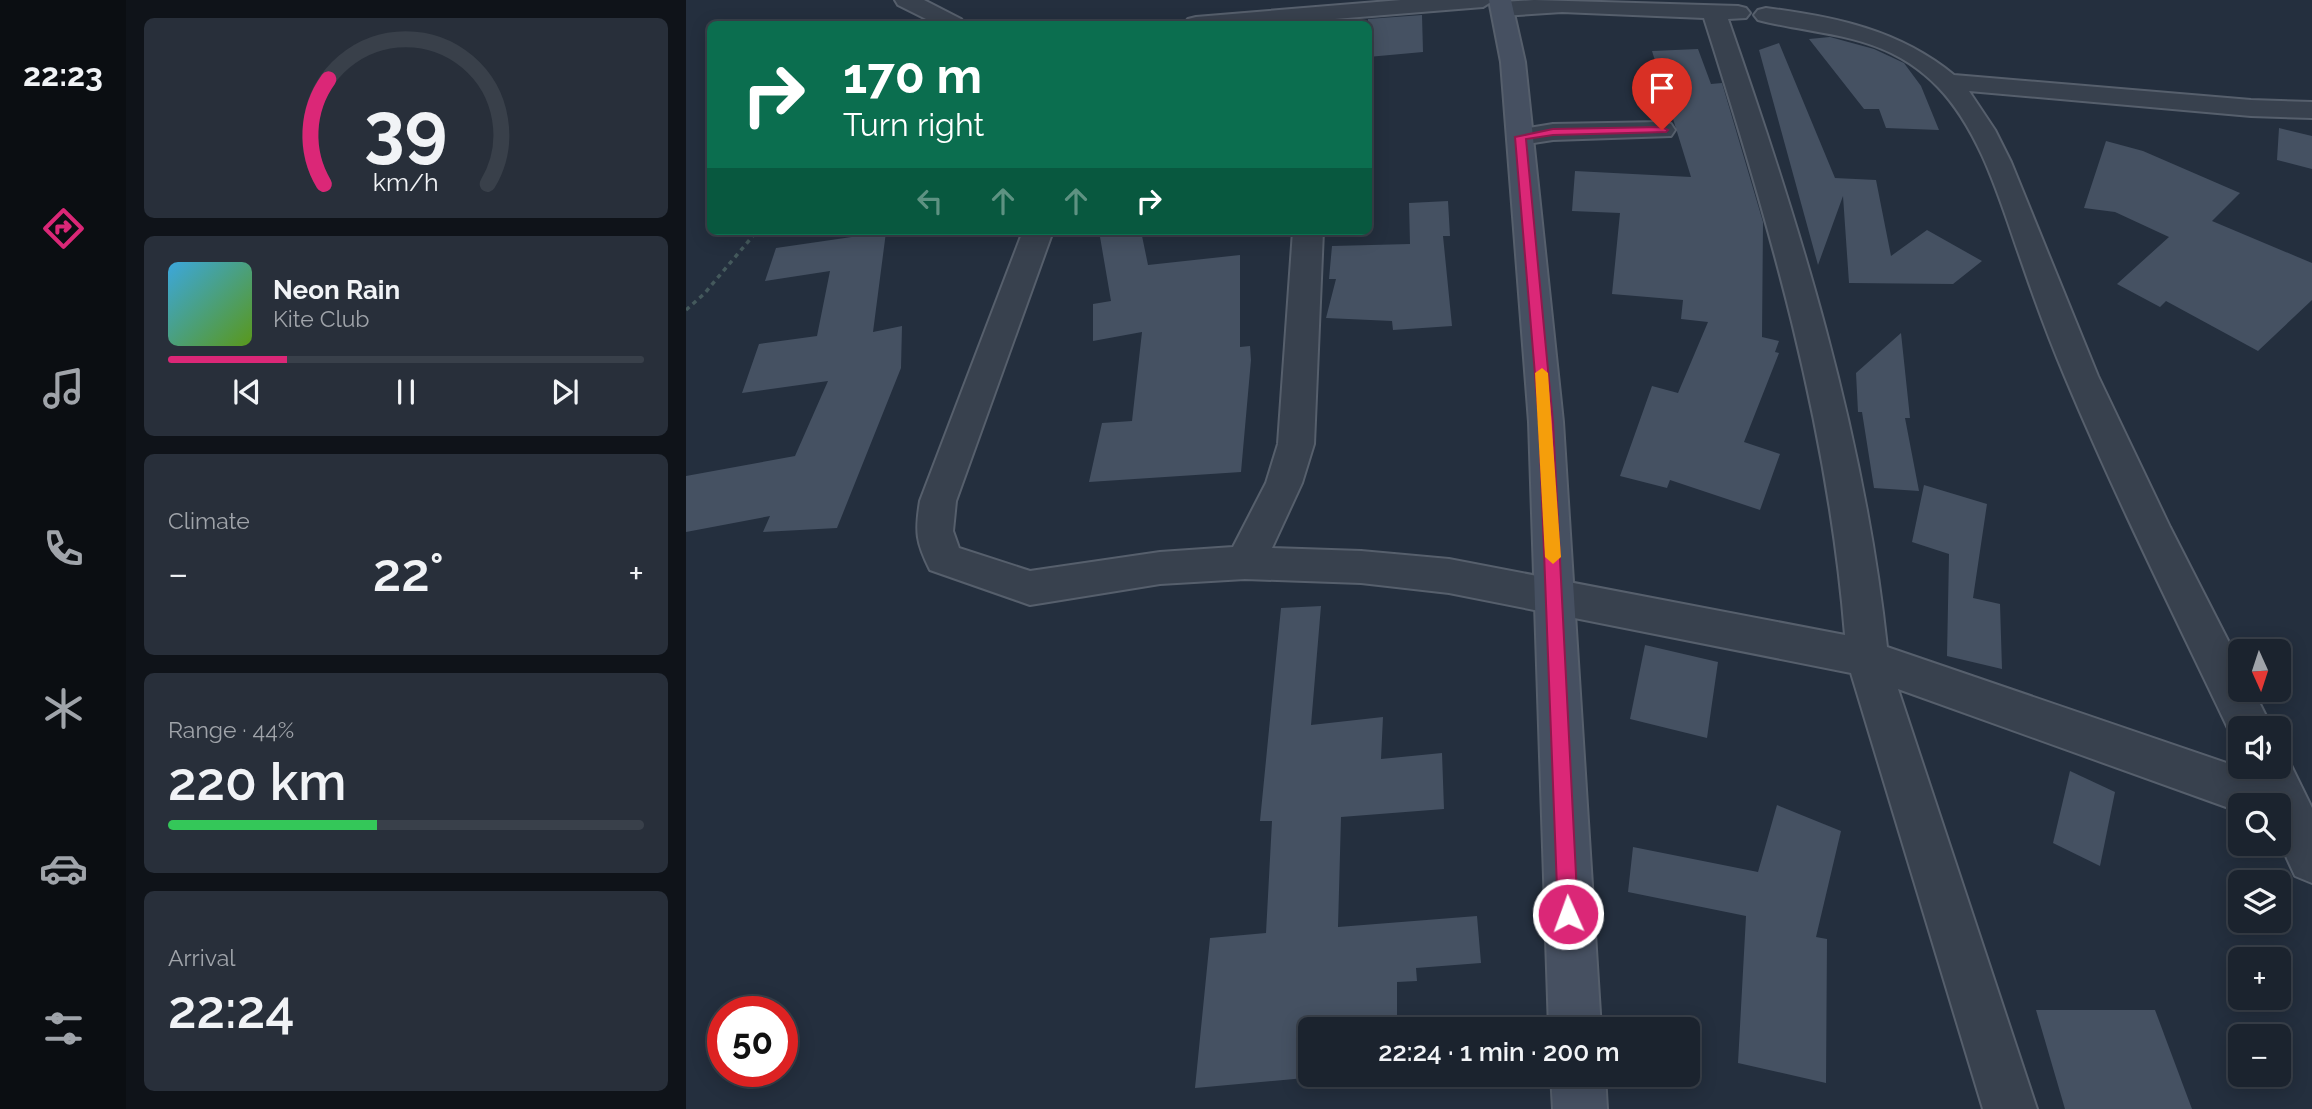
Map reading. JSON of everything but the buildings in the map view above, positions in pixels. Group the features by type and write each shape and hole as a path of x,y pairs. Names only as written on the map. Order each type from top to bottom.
{"main road":[{"path":"1495,3 1513,62 1546,422 1574,1017"},
{"path":"1578,1087 1580,1109"}],"street":[{"path":"906,0 945,21"},
{"path":"950,21 961,0"},
{"path":"1766,15 1797,0"},
{"path":"1278,21 1332,19 1495,3 1714,12 1841,24 1909,52 1947,82 1976,122 2001,171 2060,326 2141,508 2244,716"},
{"path":"1714,12 1772,187 1821,374 1859,563 1868,658 1888,729 2010,1109"},
{"path":"1947,82 2238,107 2312,110"},
{"path":"1520,137 1553,132 1662,130"},
{"path":"1037,235 938,501 934,531 944,559 1030,588 1160,568 1245,563 1361,567 1449,576 1868,658 2250,793"},
{"path":"1245,563 1284,483 1296,444 1308,235"},
{"path":"2291,813 2312,859"}],"path":[{"path":"686,310 705,294 754,235"}],"slow traffic":[{"path":"1542,373 1553,557"}],"route":[{"path":"1568,914 1546,422 1520,137 1553,132 1662,130"}]}
